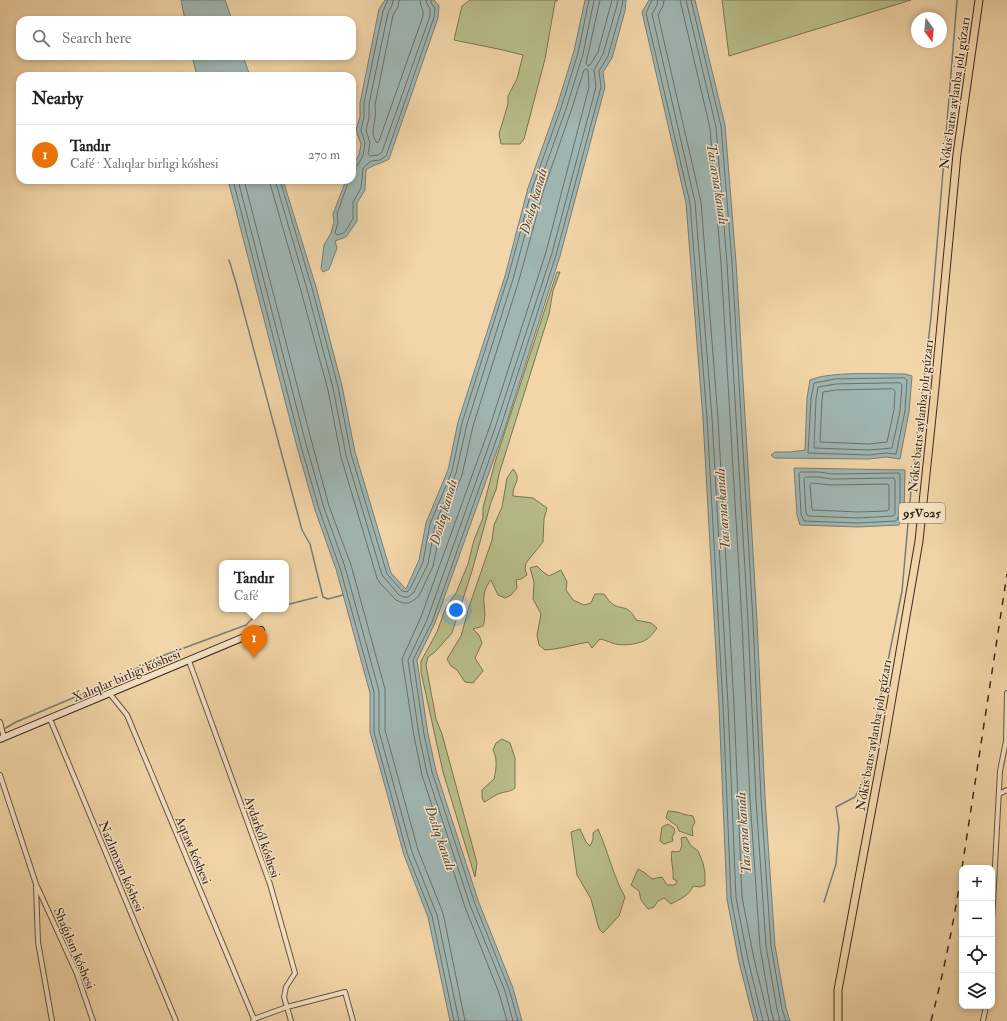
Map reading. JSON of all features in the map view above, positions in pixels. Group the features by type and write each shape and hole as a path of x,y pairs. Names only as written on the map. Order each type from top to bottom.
{"main road":[{"name":"Nókis batıs aylanba jolı gúzarı","path":"838,1021 838,990 884,744 918,541 935,388 957,154 979,0"}],"street":[{"name":"Xalıqlar birligi kóshesi","path":"2,738 261,630"},
{"name":"Aydarkól kóshesi","path":"189,661 253,836 274,899 295,973 286,987 284,997 291,1021"},
{"path":"993,901 1000,771 1006,742 1007,693"},
{"name":"Aqtaw kóshesi","path":"110,694 127,715 254,1020"},
{"name":"Nazlımxan kóshesi","path":"50,719 176,1021"},
{"path":"0,723 2,738"},
{"name":"Shaǵılsın kóshesi","path":"0,775 36,884 77,974 93,1021"},
{"path":"999,794 1007,790"},
{"name":"Shaǵılsın kóshesi","path":"36,884 38,942 52,1021"},
{"path":"254,1020 287,1007 345,992 353,1021"},
{"path":"983,1021 985,1009"}],"green space":[{"path":"470,0 558,0 555,2 545,59 524,139 520,144 501,144 499,134 508,104 508,96 517,79 523,55 454,40 462,6"},
{"path":"722,0 911,0 729,56"},
{"path":"557,272 560,272 553,291 549,314 499,474 496,490 491,502 472,571 452,633 435,652 428,657 426,665 436,719 442,734 477,863 475,877 443,772 421,672 421,661 437,632 446,607 456,593 468,564 474,540 483,518 483,508 495,462"},
{"path":"513,469 516,473 517,479 513,496 533,498 547,508 544,519 543,542 526,563 525,569 527,575 516,580 517,588 511,595 505,598 498,595 491,580 487,586 484,597 485,614 483,626 473,629 479,635 482,643 475,658 483,671 473,683 465,682 447,659 461,636 469,607 492,540 494,525 502,507 507,478"},
{"path":"537,566 549,576 561,570 567,582 566,590 573,600 584,605 591,603 595,594 604,594 614,605 630,611 636,620 651,623 657,628 644,641 628,645 619,645 600,639 592,648 588,642 545,650 539,645 537,635 541,614 533,599 534,582 530,568"},
{"path":"502,739 510,743 515,758 515,788 484,802 482,798 482,790 494,779 496,761 493,750 496,743"},
{"path":"668,811 693,816 695,822 692,828 693,836 679,831 677,826 666,818"},
{"path":"668,824 674,828 675,832 672,837 673,841 664,844 660,841 662,827"},
{"path":"580,829 586,842 590,846 593,840 593,833 598,829 617,881 625,897 619,916 603,933 599,929 591,899 577,875 571,832"},
{"path":"686,837 691,846 698,851 703,863 705,885 700,887 693,886 687,895 671,904 664,898 658,901 654,907 648,909 641,900 639,891 631,885 638,869 652,879 662,877 667,885 675,885 677,881 673,879 671,858 672,851 680,851 682,845 681,838"}],"water":[{"path":"181,0 225,0 231,16 184,16"},
{"path":"385,0 434,0 439,6 438,18 389,159 366,170 365,190 357,203 357,221 346,237 335,241 337,248 329,269 323,272 321,269 324,245 331,233 334,222 333,214 344,184 356,184 356,160 359,155 361,144 356,130 360,117 360,103 379,9"},
{"name":"Doslıq kanalı","path":"585,0 626,0 625,11 612,58 603,72 605,87 560,256 504,431 435,623 417,660 428,734 436,771 479,903 513,988 522,1021 450,1021 428,917 404,855 370,732 370,693 336,569 315,510 297,447 229,184 284,184 316,287 342,386 355,452 391,573 406,589 419,560 426,523 448,470 458,422 505,276 528,188 557,106 574,51"},
{"name":"Tas arna kanalı","path":"649,0 695,0 725,125 736,262 757,621 765,798 775,946 786,1008 790,1021 754,1021 739,962 727,899 719,706 703,419 686,203 642,12"},
{"path":"193,60 244,60 249,72 196,72"},
{"path":"843,374 905,374 912,376 909,412 900,459 886,457 869,459 774,458 771,455 775,452 805,450 807,398 810,380 830,375"},
{"path":"794,468 905,470 904,516 899,525 858,527 800,525 797,515"}],"waterway":[{"path":"824,902 836,864 839,827 836,807 855,797 864,780 902,591 912,479 931,318 957,0"},
{"path":"229,260 302,530 310,544 323,597 328,599 343,595"},
{"path":"289,604 317,597"},
{"path":"184,648 246,625 254,617 256,612"},
{"path":"4,729 16,722 106,684 159,657 181,649"}],"railway":[{"path":"962,865 1007,574"},
{"path":"931,1021 959,888"}],"place":[{"name":"Tandır","path":"254,658"}]}
